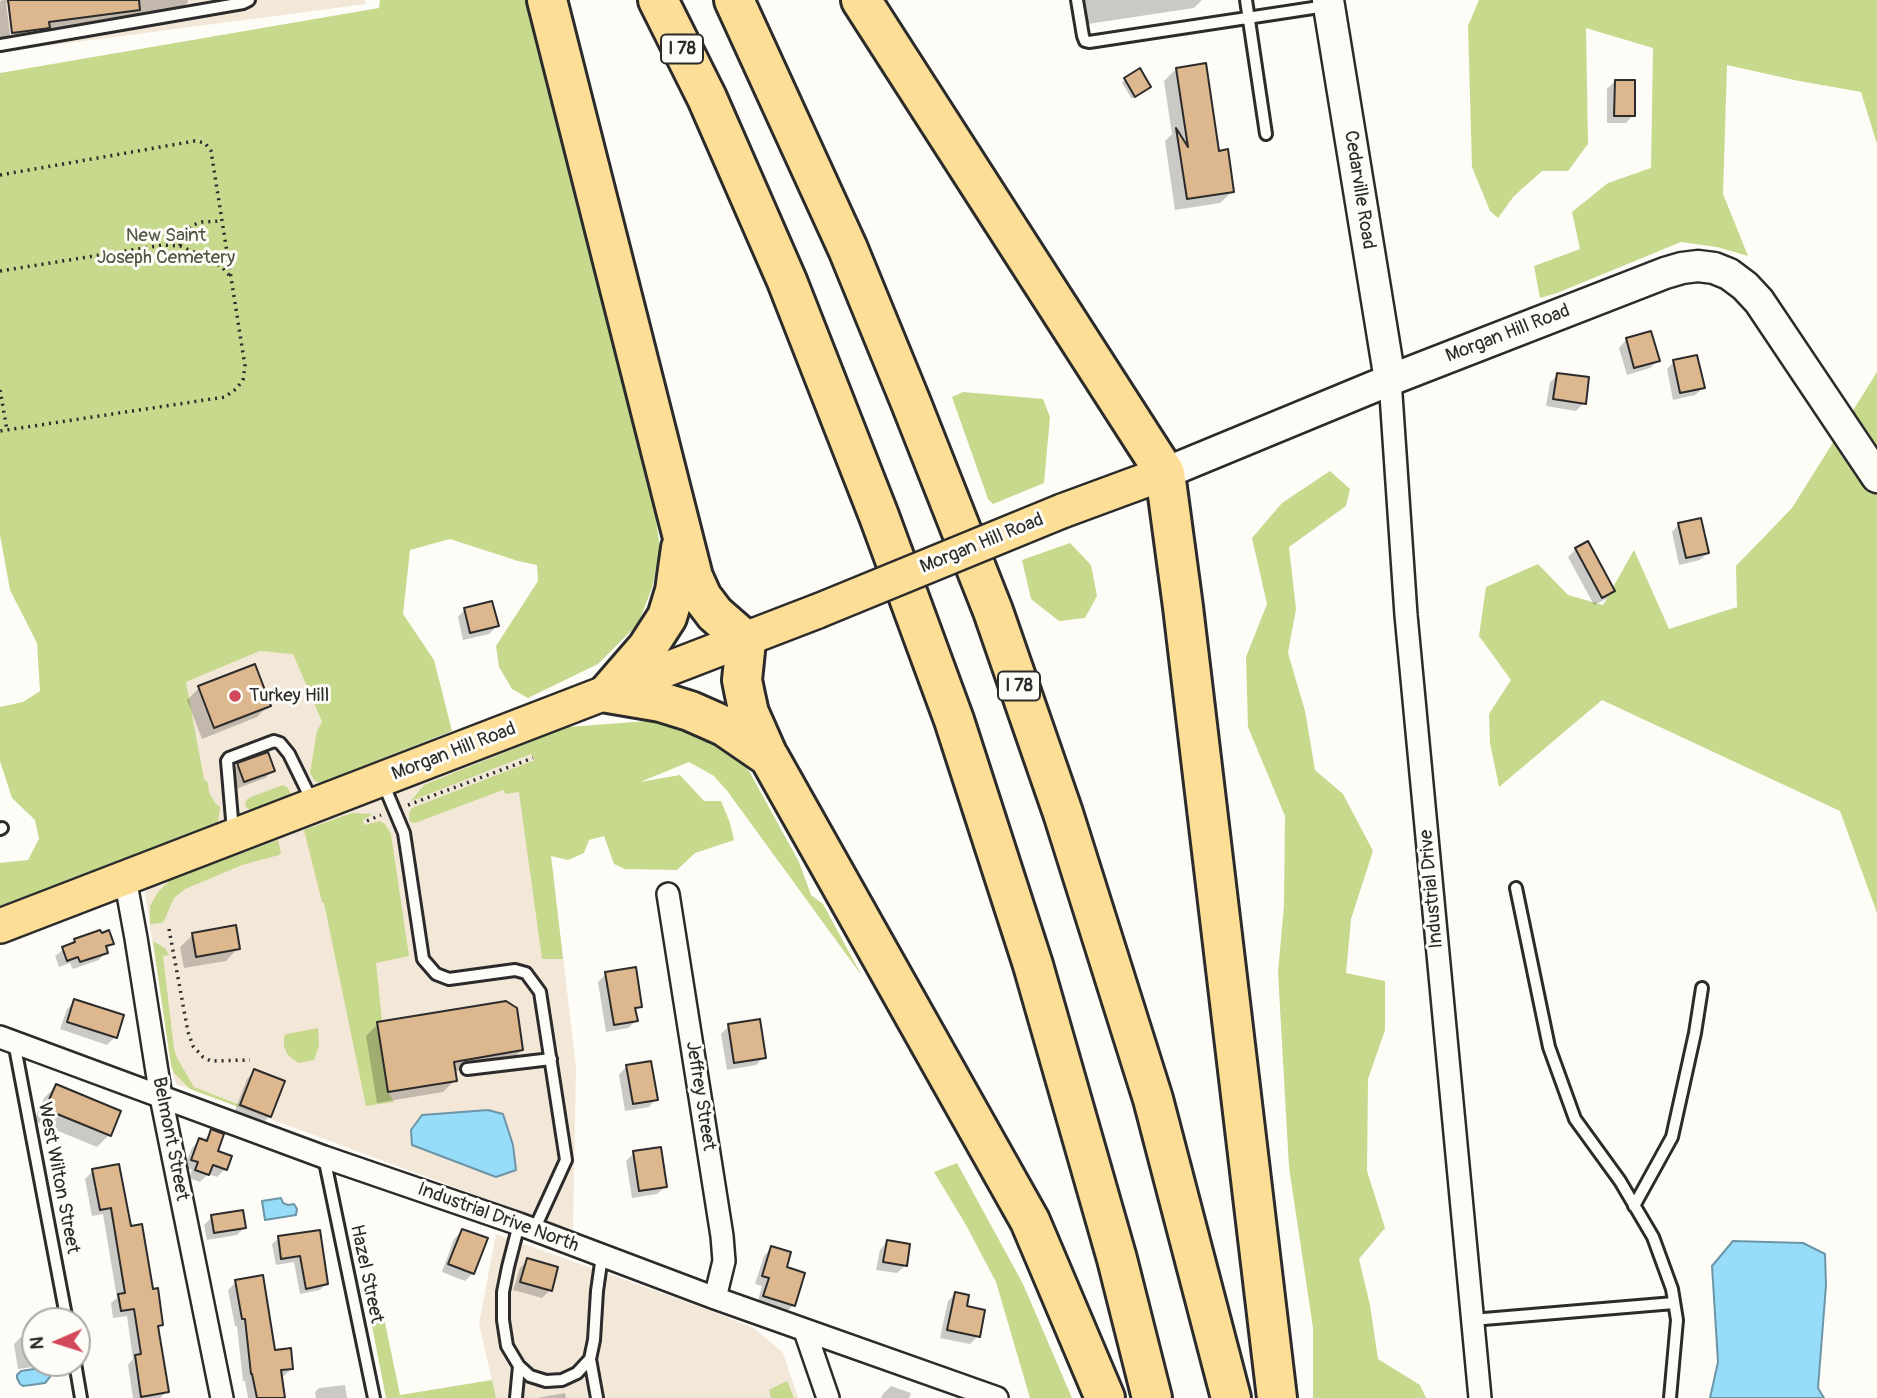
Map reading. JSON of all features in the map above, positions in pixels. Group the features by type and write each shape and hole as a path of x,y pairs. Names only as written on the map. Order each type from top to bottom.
{"highway":[{"path":"547,0 694,577 702,597 719,618 746,641 742,680 744,695 769,757 1030,1221 1105,1398"},
{"name":"I 78","path":"658,0 707,98 788,281 954,720 1033,965 1116,1259 1152,1398"},
{"name":"I 78","path":"734,0 853,262 993,611 1063,813 1153,1099 1231,1398"},
{"path":"861,0 1166,473 1277,1398"},
{"path":"608,694 647,648 669,612 676,591 681,529"},
{"path":"608,694 683,708 724,726 769,757"}],"main road":[{"name":"Cedarville Road","path":"1328,3 1390,380"},
{"name":"Morgan Hill Road","path":"0,926 314,806 388,794 608,694 746,641 1062,511 1166,473 1390,380 1665,273 1689,267 1714,268 1736,278 1753,293 1767,310 1877,477"}],"street":[{"name":"Industrial Drive","path":"1390,380 1406,615 1480,1398"},
{"name":"Belmont Street","path":"125,878 161,1097 222,1398"},
{"name":"Jeffrey Street","path":"668,894 722,1236 724,1261 715,1298"},
{"name":"Industrial Drive North","path":"7,1039 324,1157 526,1227 805,1331 997,1398"},
{"path":"805,1331 828,1398"}],"lane":[{"path":"0,45 249,0"},
{"path":"1077,0 1083,36 1085,41 1089,42 1328,3"},
{"path":"1246,0 1266,134"},
{"path":"233,837 226,765 229,758 274,741 280,743 289,754 314,806"},
{"path":"388,794 404,832 423,958 436,974 449,979 515,970 526,973 540,992 566,1160 526,1227 508,1267 503,1292 503,1320 507,1346 519,1366 530,1376 546,1381 562,1380 577,1373 590,1359"},
{"path":"1516,888 1549,1047 1575,1119 1620,1181 1653,1237 1672,1289 1677,1320 1670,1398"},
{"path":"1634,1206 1672,1137 1702,988"},
{"name":"West Wilton Street","path":"7,1039 64,1307"},
{"path":"467,1069 551,1059"},
{"name":"Hazel Street","path":"324,1157 374,1398"},
{"path":"597,1398 590,1359 602,1256"},
{"path":"1472,1320 1674,1303"},
{"path":"516,1398 519,1366"},
{"path":"77,1377 81,1398"}],"path":[{"path":"0,174 195,141 205,143 211,151 245,366 243,380 225,397 0,431"},
{"path":"180,246 181,238 191,226 222,220"},
{"path":"0,271 163,245 180,246 203,256 231,276"},
{"path":"0,390 7,430"},
{"path":"367,821 388,794 415,803 533,758"},
{"path":"169,929 193,1046 211,1061 250,1060"}],"shaded area":[{"path":"0,0 365,0 366,4 0,52"},
{"path":"260,651 293,653 325,730 345,764 359,798 536,732 576,1066 573,1231 176,1084 144,886 207,856 202,815 204,780 186,682"},
{"path":"496,1234 754,1328 783,1353 798,1398 496,1398 479,1324"}],"green space":[{"name":"New Saint Joseph Cemetery","path":"380,0 530,0 655,511 660,550 652,588 638,624 598,664 528,698 512,689 499,667 496,646 538,581 537,565 450,539 410,550 403,614 434,660 452,731 320,783 315,781 310,773 317,731 322,722 293,654 260,651 186,682 204,779 215,803 220,807 218,822 0,906 0,863 28,860 39,839 35,820 12,798 0,761 0,707 23,702 40,691 37,643 10,590 0,535 0,73 379,8"},
{"path":"1479,0 1877,0 1877,144 1861,92 1727,65 1723,194 1748,256 1717,247 1681,242 1540,298 1534,266 1580,249 1572,212 1608,183 1651,168 1653,48 1586,28 1588,144 1568,171 1542,171 1514,196 1498,218 1490,211 1472,167 1468,26"},
{"path":"1877,372 1877,913 1840,811 1602,700 1499,787 1490,743 1489,714 1511,680 1479,636 1486,587 1538,564 1568,595 1603,605 1634,550 1669,629 1737,607 1736,566 1792,508"},
{"path":"963,392 1043,399 1050,417 1044,483 993,504 988,499 952,397"},
{"path":"1330,471 1350,489 1346,506 1289,547 1296,609 1288,653 1305,711 1315,770 1343,794 1373,851 1351,919 1346,973 1385,981 1385,1030 1368,1079 1367,1171 1385,1228 1359,1259 1370,1305 1378,1359 1420,1385 1426,1398 1313,1398 1313,1328 1289,1167 1278,972 1284,905 1285,816 1248,727 1246,657 1267,604 1252,538 1282,503"},
{"path":"1070,543 1091,565 1097,596 1085,618 1059,621 1031,599 1022,560"},
{"path":"661,720 699,733 730,751 749,771 799,862 811,895 823,904 862,976 728,792 714,776 689,762 640,782 680,775 704,801 721,801 734,840 695,853 677,870 625,869 614,864 604,836 589,840 584,853 568,860 551,856 563,959 542,959 519,792 506,794 503,790 415,823 410,822 409,813 412,808 535,760 531,754 411,801 424,785 568,727"},
{"path":"283,785 291,794 250,810 245,806 246,800 251,797"},
{"path":"352,813 373,814 363,820 364,825 380,821 391,834 409,956 376,963 382,1021 377,1023 388,1092 394,1102 366,1106 324,903 304,830"},
{"path":"278,840 281,853 279,855 242,865 185,889 174,898 164,921 150,924 150,906 158,892 170,880"},
{"path":"153,941 165,948 169,955 163,956 177,1058 194,1087 240,1105 239,1107 190,1089 174,1073"},
{"path":"318,1028 319,1046 314,1060 298,1063 287,1054 284,1046 286,1034"},
{"path":"957,1163 1023,1284 1072,1398 1030,1398 996,1282 934,1172"},
{"path":"383,1313 400,1395 492,1380 496,1398 386,1398 370,1316"},
{"path":"787,1381 794,1398 771,1398 769,1390"}],"water":[{"path":"488,1110 503,1114 513,1145 516,1170 496,1177 412,1145 411,1130 422,1115"},
{"path":"281,1198 283,1203 294,1204 296,1215 265,1220 262,1201"},
{"path":"1733,1241 1803,1243 1825,1254 1826,1285 1818,1388 1824,1398 1710,1398 1718,1362 1712,1266"},
{"path":"21,1371 21,1377 50,1377 45,1383 23,1386 17,1375"}],"building":[{"path":"8,0 139,0 140,10 49,22 50,28 12,33"},
{"path":"1206,63 1219,151 1228,149 1234,192 1187,199 1176,128 1188,147 1176,68"},
{"path":"1140,68 1151,87 1135,97 1124,78"},
{"path":"1615,80 1635,80 1635,116 1614,116"},
{"path":"1651,331 1660,361 1634,368 1626,338"},
{"path":"1697,355 1705,388 1680,393 1673,360"},
{"path":"1557,373 1589,377 1586,404 1553,399"},
{"path":"1701,518 1709,553 1686,558 1678,523"},
{"path":"1588,541 1615,591 1602,598 1575,548"},
{"path":"492,601 499,626 470,633 464,608"},
{"name":"Turkey Hill","path":"255,664 271,706 214,728 198,686"},
{"name":"Turkey Hill","path":"268,752 275,771 244,782 237,763"},
{"path":"236,925 240,949 196,957 192,933"},
{"path":"100,930 102,933 109,930 114,944 106,946 108,953 80,962 78,957 67,961 62,947 75,942 74,939"},
{"path":"636,967 642,1007 635,1008 638,1021 614,1025 605,972"},
{"path":"74,999 124,1015 117,1038 67,1022"},
{"path":"506,1001 517,1008 523,1050 454,1062 457,1081 388,1092 377,1022"},
{"path":"760,1019 766,1058 734,1063 728,1024"},
{"path":"651,1061 658,1100 633,1104 626,1065"},
{"path":"254,1069 285,1081 271,1117 240,1105"},
{"path":"56,1084 121,1111 111,1136 45,1109"},
{"path":"211,1129 224,1134 218,1151 232,1156 227,1170 213,1165 209,1175 195,1170 198,1162 191,1160 199,1138 207,1141"},
{"path":"661,1147 667,1187 639,1191 633,1151"},
{"path":"119,1164 131,1226 142,1224 153,1289 158,1288 163,1325 158,1326 169,1392 141,1397 135,1355 141,1354 134,1309 121,1311 118,1294 125,1293 111,1208 100,1210 92,1169"},
{"path":"243,1210 246,1228 214,1233 211,1215"},
{"path":"462,1229 488,1238 474,1274 448,1264"},
{"path":"320,1230 328,1284 306,1289 300,1256 281,1259 278,1236"},
{"path":"887,1240 910,1244 907,1266 883,1262"},
{"path":"771,1246 791,1252 787,1267 805,1273 795,1306 763,1296 769,1278 762,1276"},
{"path":"527,1258 558,1267 552,1291 520,1282"},
{"path":"263,1275 275,1350 291,1348 293,1369 281,1370 285,1398 257,1398 251,1374 245,1319 242,1319 235,1280"},
{"path":"955,1292 969,1295 967,1306 985,1310 980,1337 947,1330"}],"place":[{"name":"Turkey Hill","path":"235,696"}]}
